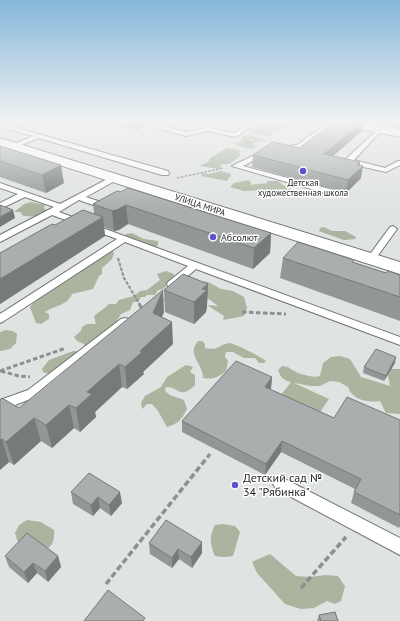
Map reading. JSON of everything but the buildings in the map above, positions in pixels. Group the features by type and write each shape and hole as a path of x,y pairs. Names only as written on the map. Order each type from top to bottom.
{"main road":[{"name":"УЛИЦА МИРА","path":"29,151 400,268"}],"lane":[{"path":"90,151 165,173"},
{"path":"236,166 267,151"},
{"path":"359,151 349,161 386,170 398,162"},
{"path":"236,166 338,194"},
{"path":"0,239 116,178"},
{"path":"0,185 24,194 120,241 195,265 400,341"},
{"path":"0,206 24,194"},
{"path":"80,198 111,208"},
{"path":"371,259 393,229"},
{"path":"0,319 120,241"},
{"path":"162,292 195,265"},
{"path":"0,406 33,393 142,308"},
{"path":"281,484 400,547"}],"path":[{"path":"171,179 236,166"},
{"path":"120,241 119,269 125,282 142,308"},
{"path":"242,312 294,314 306,306"},
{"path":"0,372 60,349 73,347 88,351"},
{"path":"106,584 210,454"},
{"path":"301,588 357,525"}],"green space":[{"path":"222,151 239,151 240,156 229,164 222,164 219,169 199,166 208,162 210,158"},
{"path":"220,171 231,175 227,181 201,176 202,173 209,174"},
{"path":"248,180 251,182 250,185 267,183 267,181 278,181 292,189 295,195 286,197 276,194 271,190 244,191 230,187 234,183"},
{"path":"31,202 45,205 44,207 46,211 32,216 22,215 21,212 14,212 24,204"},
{"path":"324,227 332,231 345,231 356,237 355,239 344,240 319,231 320,228"},
{"path":"132,233 144,239 158,241 158,245 156,247 152,247 125,236 126,234"},
{"path":"112,250 114,253 112,259 102,268 102,274 99,276 93,289 72,294 64,303 45,312 49,314 49,319 41,324 36,323 30,307 37,299 35,296 54,284 63,284 64,281"},
{"path":"166,271 174,274 174,278 168,281 164,288 158,290 155,295 147,295 145,297 141,297 138,302 133,302 130,310 121,314 113,327 84,348 84,344 77,341 74,337 81,331 82,327 87,324 96,324 94,316 105,307 109,304 116,304 119,300 134,296 140,291 147,290 160,280 157,274"},
{"path":"194,280 208,282 221,289 233,291 244,297 247,308 244,316 223,320 224,316 207,305 218,306 202,294 168,303 163,301 168,295"},
{"path":"6,330 13,331 17,334 16,343 10,349 0,351 0,332"},
{"path":"198,341 202,341 205,344 205,348 209,349 231,343 259,356 266,361 264,363 259,363 255,358 244,358 233,352 226,352 225,357 228,361 226,371 216,378 203,378 201,368 194,355 195,346"},
{"path":"73,351 77,351 79,354 49,374 43,372 42,369 49,360"},
{"path":"340,356 350,359 361,377 390,386 388,375 391,369 400,369 400,414 386,413 380,401 366,401 357,398 348,387 339,382 330,381 320,386 294,383 329,399 320,412 281,395 291,382 284,379 280,375 278,370 282,366 312,377 317,377 320,376 323,363 331,357"},
{"path":"186,365 193,367 190,372 195,375 195,385 186,392 180,392 166,387 165,391 170,395 184,400 187,409 179,421 167,427 158,411 152,404 147,404 142,409 141,403 145,396 161,387 167,377"},
{"path":"27,520 41,522 54,530 54,538 49,548 44,550 20,549 15,533 19,525"},
{"path":"223,524 235,526 240,532 233,556 215,556 212,548 211,537 213,529 215,525"},
{"path":"270,554 296,576 338,576 345,586 341,601 335,604 327,601 314,608 301,609 285,604 257,573 252,562"}],"place":[{"name":"Детская художественная школа","path":"303,171"},
{"name":"Абсолют","path":"213,237"},
{"name":"Детский сад № 34 \"Рябинка\"","path":"235,485"}]}
